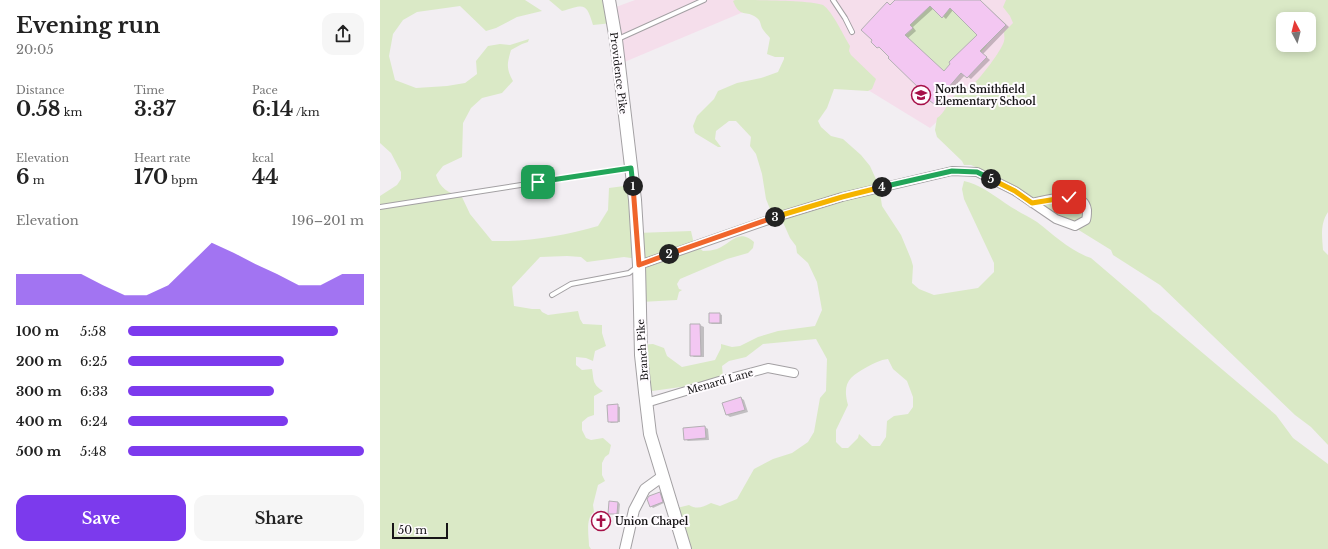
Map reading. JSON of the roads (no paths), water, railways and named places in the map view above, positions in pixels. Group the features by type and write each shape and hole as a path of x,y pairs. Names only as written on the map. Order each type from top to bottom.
{"main road":[{"name":"Providence Pike","path":"609,0 616,40 629,146"},
{"name":"Branch Pike","path":"629,146 635,200 639,265 641,355 650,434 685,549"}],"street":[{"path":"639,265 780,216 842,197 952,171 977,172 1015,191 1032,203 1056,219 1075,226 1086,220 1087,210 1083,201 1073,197 1055,198 1032,203"},
{"name":"Menard Lane","path":"646,403 768,368 794,373"},
{"path":"625,549 634,510 645,489 663,476"}],"lane":[{"path":"616,40 704,0"},
{"path":"832,0 845,18 852,32"},
{"path":"380,207 631,168"},
{"path":"552,295 571,284 629,273 639,265"}],"place":[{"name":"North Smithfield Elementary School","path":"921,95"},
{"name":"Union Chapel","path":"601,521"}]}
